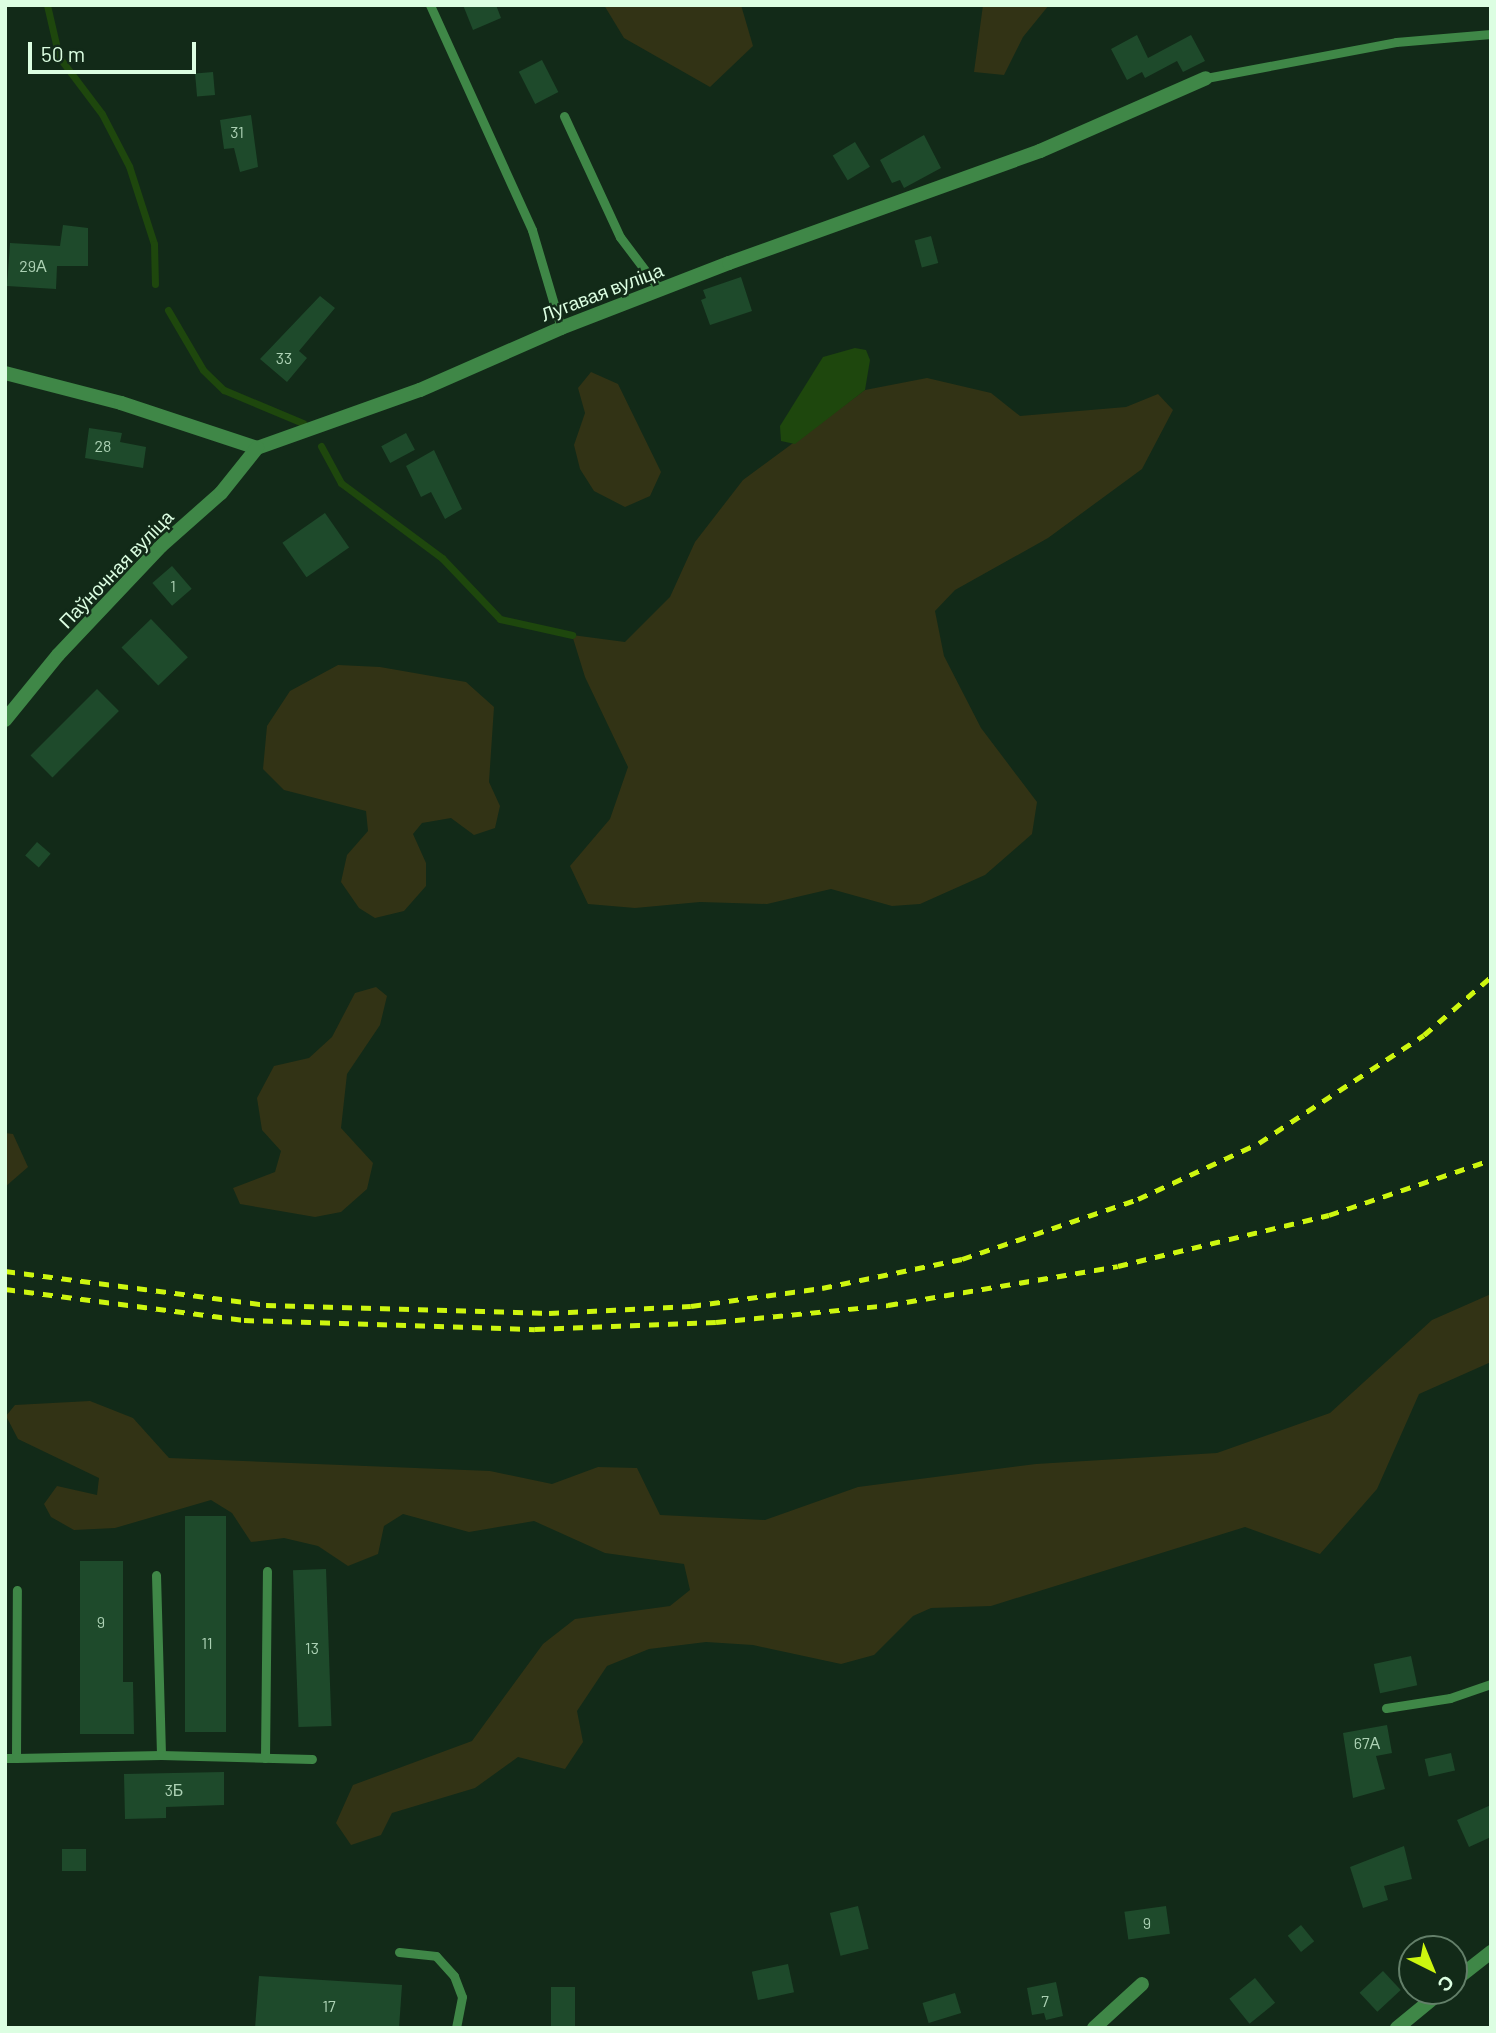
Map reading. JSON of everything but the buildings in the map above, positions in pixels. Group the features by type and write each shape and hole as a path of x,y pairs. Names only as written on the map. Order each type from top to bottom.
{"street":[{"name":"Лугавая вуліца","path":"257,449 420,390 561,328 660,290 1040,151 1206,78"},
{"path":"5,373 121,402 257,449"},
{"name":"Паўночная вуліца","path":"5,720 58,655 161,546 221,493 257,449"},
{"path":"1468,1970 1491,1951"},
{"path":"1094,2028 1142,1984"},
{"path":"1397,2028 1425,2005"}],"lane":[{"path":"430,5 533,230 561,328"},
{"path":"1206,78 1396,42 1491,34"},
{"path":"564,116 620,237 660,290"},
{"path":"265,1758 267,1571"},
{"path":"156,1575 161,1755"},
{"path":"16,1758 17,1590"},
{"path":"1386,1708 1450,1698 1491,1684"},
{"path":"5,1758 161,1755 312,1759"},
{"path":"398,1952 436,1956 454,1976 462,1997 456,2028"}],"shaded area":[{"path":"604,5 741,5 753,46 710,87 624,38"},
{"path":"983,5 1049,5 1023,37 1004,75 974,72"},
{"path":"855,348 866,350 870,360 865,390 795,444 781,441 780,426 823,357"},
{"path":"591,372 618,384 661,472 650,496 625,507 594,491 580,469 574,445 585,413 578,388"},
{"path":"927,378 991,393 1020,416 1126,407 1158,394 1173,410 1142,469 1048,538 955,590 935,611 944,656 981,728 1037,802 1032,834 985,875 920,904 892,906 831,889 767,904 700,902 635,908 588,904 570,866 610,819 628,767 585,677 572,635 625,642 670,597 695,542 743,480 865,390"},
{"path":"338,665 380,667 466,682 494,707 489,782 500,806 495,828 474,835 451,818 422,823 413,834 426,863 426,886 404,911 375,918 359,908 341,882 347,855 368,831 366,811 284,790 263,769 267,726 290,691"},
{"path":"376,987 387,996 380,1025 347,1074 341,1128 373,1163 367,1189 341,1212 315,1217 240,1204 233,1188 275,1172 281,1151 262,1130 257,1098 274,1066 309,1058 332,1037 355,993"},
{"path":"5,1133 13,1134 28,1167 5,1187"},
{"path":"1491,1294 1491,1362 1419,1394 1377,1489 1320,1554 1245,1527 991,1606 931,1608 913,1616 874,1655 841,1664 753,1645 706,1642 649,1649 607,1666 577,1711 583,1742 565,1769 518,1757 475,1788 392,1813 381,1835 351,1845 336,1823 353,1785 472,1741 543,1644 575,1619 670,1606 690,1590 684,1564 605,1553 534,1521 469,1532 403,1514 384,1526 378,1554 348,1566 318,1546 284,1538 251,1542 232,1513 211,1500 115,1528 74,1530 51,1517 44,1504 57,1486 97,1495 99,1478 18,1439 6,1416 15,1405 90,1401 133,1418 169,1458 490,1471 552,1484 598,1467 637,1468 660,1515 765,1520 858,1487 1036,1464 1217,1453 1330,1413 1432,1320"}],"waterway":[{"path":"47,5 59,57 102,114 129,166 154,244 155,284"},
{"path":"168,310 203,370 224,390 303,423"},
{"path":"321,446 341,483 442,558 500,619 572,635"}],"railway":[{"path":"5,1271 266,1305 549,1313 691,1306 822,1288 962,1259 1138,1199 1259,1143 1424,1035 1491,977"},
{"path":"5,1289 244,1320 535,1329 716,1322 888,1305 1118,1266 1329,1215 1491,1160"}]}
